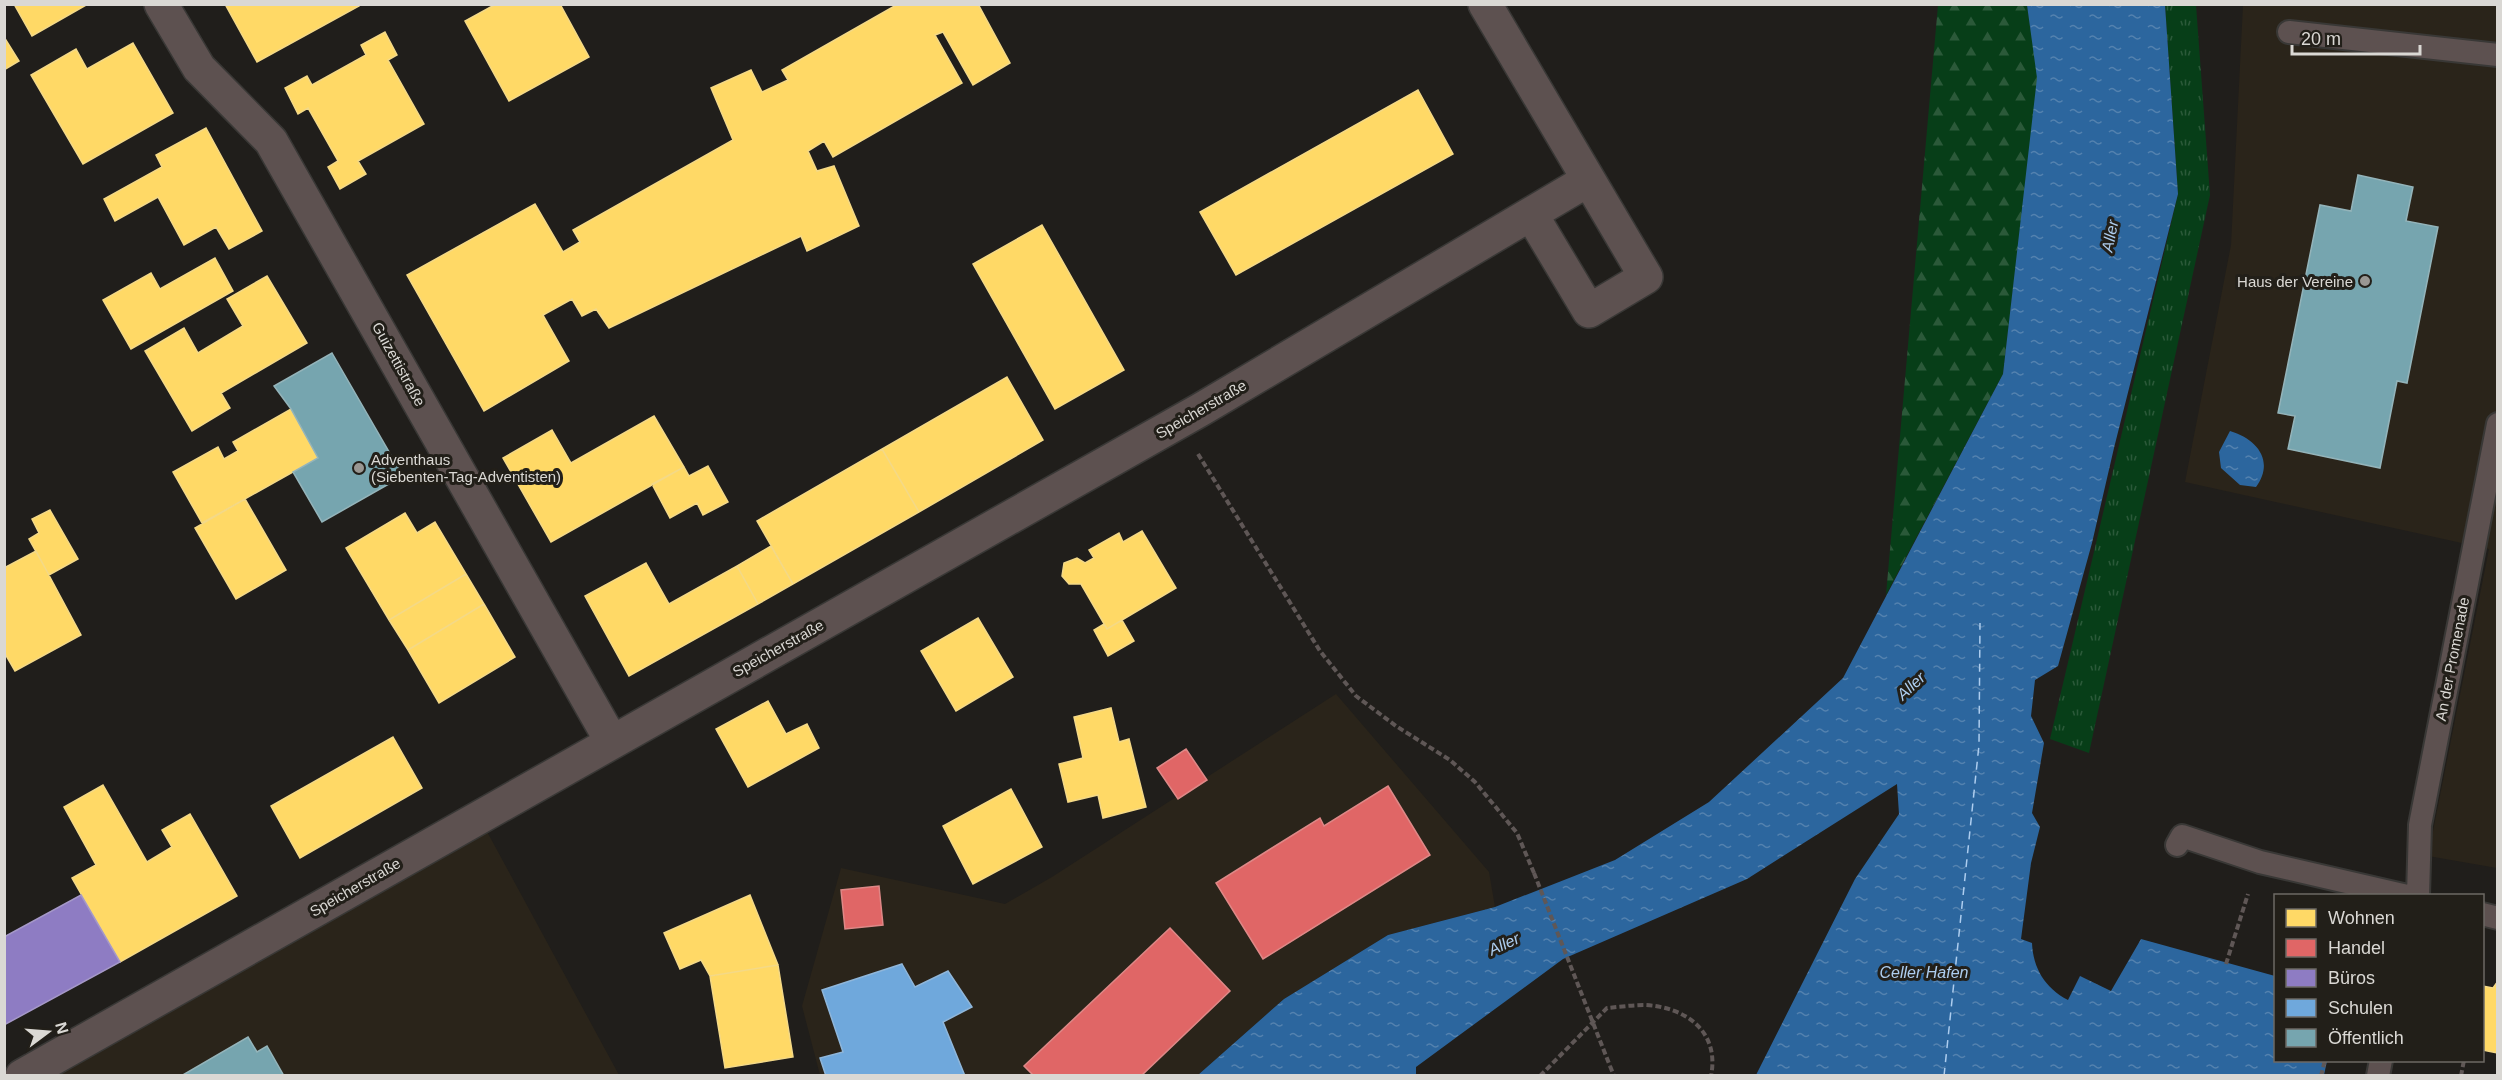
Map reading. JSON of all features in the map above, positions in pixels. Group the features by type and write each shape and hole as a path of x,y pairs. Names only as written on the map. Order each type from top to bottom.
{"street":[{"name":"Guizettistraße","path":"161,4 199,68 271,141 612,742"},
{"path":"1485,4 1646,277 1589,310 1531,214"},
{"name":"Speicherstraße","path":"22,1076 1180,422 1588,180"}],"lane":[{"path":"2289,32 2498,55"},
{"name":"An der Promenade","path":"2418,894 2420,825 2498,424"},
{"path":"2177,845 2182,836 2260,862 2398,894"}],"path":[{"path":"1180,422 1320,651 1356,696 1396,726 1450,760 1475,782 1517,833 1614,1076"},
{"path":"2226,964 2242,910"},
{"path":"1540,1076 1607,1008 1646,1005 1686,1014 1707,1035 1713,1064 1710,1076"}],"shaded area":[{"path":"2243,5 2497,5 2497,868 2428,856 2489,549 2185,482 2231,245"},
{"path":"1336,694 1489,872 1495,907 1388,935 1284,999 1198,1075 820,1075 802,1006 841,868 1005,904 1052,877"},
{"path":"478,815 619,1075 17,1076"}],"green space":[{"path":"1938,5 2027,5 2038,78 2003,374 1886,595"},
{"path":"2165,5 2196,5 2210,195 2089,753 2050,739 2178,194"}],"water":[{"path":"2027,5 2165,5 2178,194 2092,543 2058,666 2035,680 2031,716 2044,743 2032,813 2040,827 2031,863 2021,939 2032,943 2035,961 2042,976 2053,990 2068,1000 2080,976 2111,991 2141,939 2274,976 2274,1062 2327,1062 2324,1075 1756,1075 1855,879 1899,814 1897,784 1747,879 1563,959 1416,1067 1416,1075 1198,1075 1284,999 1388,935 1495,907 1615,860 1709,802 1843,678 2003,374 2037,78"},
{"path":"2230,431 2248,439 2260,452 2264,468 2256,487 2240,485 2221,468 2219,452"}],"building: Wohnen":[{"path":"14,4 88,4 32,36"},
{"path":"225,4 358,4 359,6 257,62"},
{"path":"496,4 560,4 589,57 509,101 465,21"},
{"path":"898,4 978,4 1010,63 973,85 943,32 935,35 962,83 833,157 824,141 808,151 817,171 834,166 859,226 807,251 801,236 609,328 596,309 582,316 572,299 543,315 569,361 484,411 407,275 535,204 563,252 580,242 573,230 733,140 711,88 751,70 762,92 788,80 782,70"},
{"path":"385,32 397,55 388,60 424,124 358,161 366,174 340,189 328,167 338,161 308,108 298,114 285,88 307,76 312,85 366,55 361,45"},
{"path":"4,37 19,61 4,70"},
{"path":"133,43 173,113 83,164 31,75 76,49 87,69"},
{"path":"1418,90 1453,154 1236,275 1200,212"},
{"path":"206,128 262,231 229,249 216,227 184,245 158,197 115,221 104,199 162,167 156,155"},
{"path":"1042,225 1124,370 1055,409 973,264"},
{"path":"215,258 233,291 131,349 103,300 151,273 160,289"},
{"path":"267,276 307,343 221,393 230,408 192,431 145,351 184,328 198,353 243,326 227,299"},
{"path":"1007,377 1043,440 919,512 882,449"},
{"path":"291,409 318,458 202,523 173,472 218,447 224,459 238,451 233,442"},
{"path":"654,416 684,467 551,542 503,458 552,430 571,463"},
{"path":"882,449 919,512 793,584 757,521"},
{"path":"708,466 728,502 703,515 697,503 670,518 652,484 684,467 689,476"},
{"path":"245,499 286,570 236,599 195,528"},
{"path":"50,510 78,559 49,575 29,539 39,533 32,519"},
{"path":"405,513 417,533 435,522 466,574 389,620 346,548"},
{"path":"1142,531 1176,588 1107,629 1081,584 1069,584 1062,576 1064,563 1077,558 1085,563 1094,558 1089,550 1119,533 1123,542"},
{"path":"771,546 793,584 758,604 737,566"},
{"path":"36,551 81,635 15,671 4,652 4,568"},
{"path":"646,563 669,604 737,566 758,604 629,676 585,596"},
{"path":"466,574 484,604 408,650 389,620"},
{"path":"484,604 515,657 439,703 408,650"},
{"path":"978,618 1013,677 956,711 921,651"},
{"path":"1122,620 1134,641 1108,656 1094,630 1104,624 1107,629"},
{"path":"768,701 786,734 807,724 819,748 748,787 716,729"},
{"path":"1111,708 1119,742 1129,739 1146,807 1103,818 1098,795 1068,802 1059,764 1083,758 1074,717"},
{"path":"393,737 422,788 300,858 271,806"},
{"path":"103,785 147,862 172,847 162,830 190,814 237,896 120,962 72,878 96,865 64,807"},
{"path":"1011,789 1042,847 973,884 943,826"},
{"path":"750,895 778,965 710,976 701,960 680,969 664,933"},
{"path":"778,965 793,1057 725,1068 710,976"},
{"path":"2498,981 2498,1053 2484,1050 2484,986 2493,988"}],"building: Handel":[{"path":"1186,749 1207,780 1178,799 1157,768"},
{"path":"1388,786 1430,855 1263,959 1216,883 1320,818 1324,826"},
{"path":"879,886 883,925 845,929 841,890"},
{"path":"1170,928 1230,991 1141,1076 1034,1076 1024,1066"}],"building: Büros":[{"path":"81,895 120,962 4,1025 4,937"}],"building: Schulen":[{"path":"902,964 915,987 948,971 972,1007 943,1022 965,1076 826,1076 820,1058 843,1052 822,990"}],"building: Öffentlich":[{"name":"Haus der Vereine","path":"2358,175 2413,187 2406,221 2438,227 2407,383 2397,381 2380,468 2288,449 2295,416 2278,413 2320,205 2351,211"},
{"path":"332,353 403,476 322,522 293,472 318,458 291,409 274,386"},
{"path":"248,1037 257,1052 267,1046 284,1076 181,1076"}],"ferry route":[{"path":"1944,1076 1979,745 1980,623"}],"place":[{"name":"Haus der Vereine","path":"2365,281"},
{"name":"Adventhaus (Siebenten-Tag-Adventisten)","path":"359,468"}],"water label":[{"name":"Aller","path":"2110,236"},
{"name":"Aller","path":"1911,686"},
{"name":"Aller","path":"1504,944"},
{"name":"Celler Hafen","path":"1924,972"}]}
